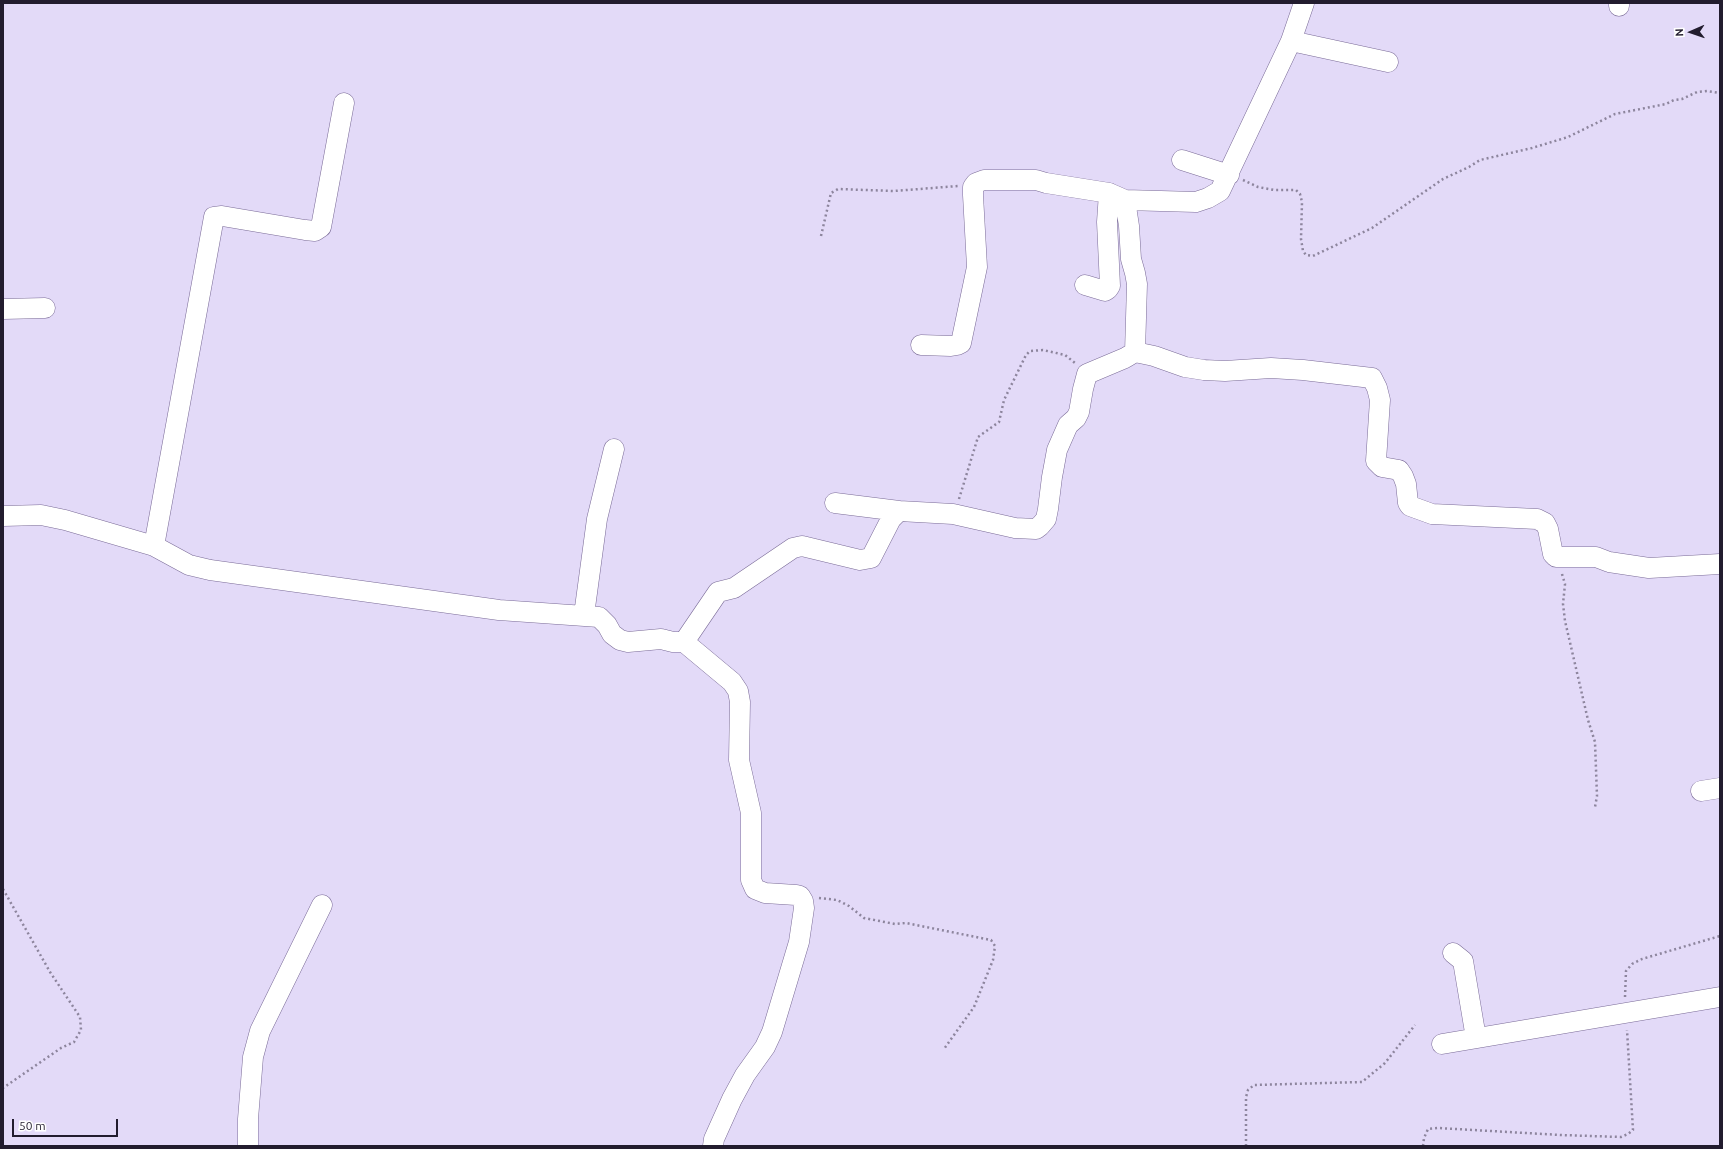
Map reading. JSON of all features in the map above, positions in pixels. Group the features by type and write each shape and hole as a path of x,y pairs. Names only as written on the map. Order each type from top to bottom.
{"street":[{"path":"921,345 951,346 960,343 978,267 973,194 976,183 984,180 1036,180 1117,196 1196,202 1208,198 1220,191 1292,42 1304,3"},
{"path":"1292,42 1388,62"},
{"path":"154,546 214,217 222,216 315,231 321,227 344,103"},
{"path":"1182,160 1228,175"},
{"path":"1085,285 1105,291 1110,286 1107,222 1117,196"},
{"path":"1117,196 1129,226 1131,259 1137,284 1135,352"},
{"path":"3,309 44,308"},
{"path":"835,503 899,511 953,514 1015,528 1036,529 1046,520 1057,450 1068,425 1076,418 1079,412 1087,374 1126,358 1135,352 1154,356 1185,367 1204,370 1303,370 1372,378 1377,388 1380,400 1376,461 1382,467 1399,470 1404,476 1408,503 1410,506 1432,514 1537,519 1545,523 1553,554 1556,557 1596,557 1609,562 1650,568 1720,564"},
{"path":"584,615 597,519 614,450"},
{"path":"684,642 718,592 734,588 793,548 802,546 830,554 860,560 871,558 891,519 899,511"},
{"path":"3,516 41,515 66,520 154,546 189,565 210,570 499,610 535,611 599,617 607,625 612,634 620,640 628,642 661,639 673,642 684,642 732,682 738,691 740,702 739,760 751,813 751,880 755,889 765,893 796,894 800,896 803,901 799,942 772,1032 765,1047 745,1075 732,1099 714,1139 713,1146"},
{"path":"248,1146 248,1119 253,1057 260,1031 322,905"},
{"path":"1453,953 1462,961 1476,1038"},
{"path":"1442,1044 1720,997"}],"path":[{"path":"1228,175 1258,187 1274,190 1296,190 1300,194 1302,202 1302,251 1306,255 1314,256 1372,228 1443,179 1480,160 1532,148 1568,137 1615,114 1666,104 1697,92 1707,91 1720,93"},
{"path":"821,236 831,193 838,189 894,192 974,186"},
{"path":"953,514 963,489 978,437 999,422 1004,400 1026,355 1030,351 1043,350 1064,355 1087,374"},
{"path":"1556,557 1565,584 1562,604 1588,720 1596,742 1597,796 1595,806"},
{"path":"3,889 50,972 80,1017 81,1030 74,1042 61,1048 3,1088"},
{"path":"803,901 820,898 837,900 849,906 864,918 895,924 906,923 991,940 995,946 993,960 974,1007 944,1049"},
{"path":"1423,1146 1424,1138 1428,1129 1438,1128 1621,1137 1628,1134 1633,1130 1626,1013 1626,971 1632,964 1642,959 1720,936"},
{"path":"1246,1146 1246,1097 1248,1090 1254,1085 1362,1082 1385,1063 1415,1024"}]}
